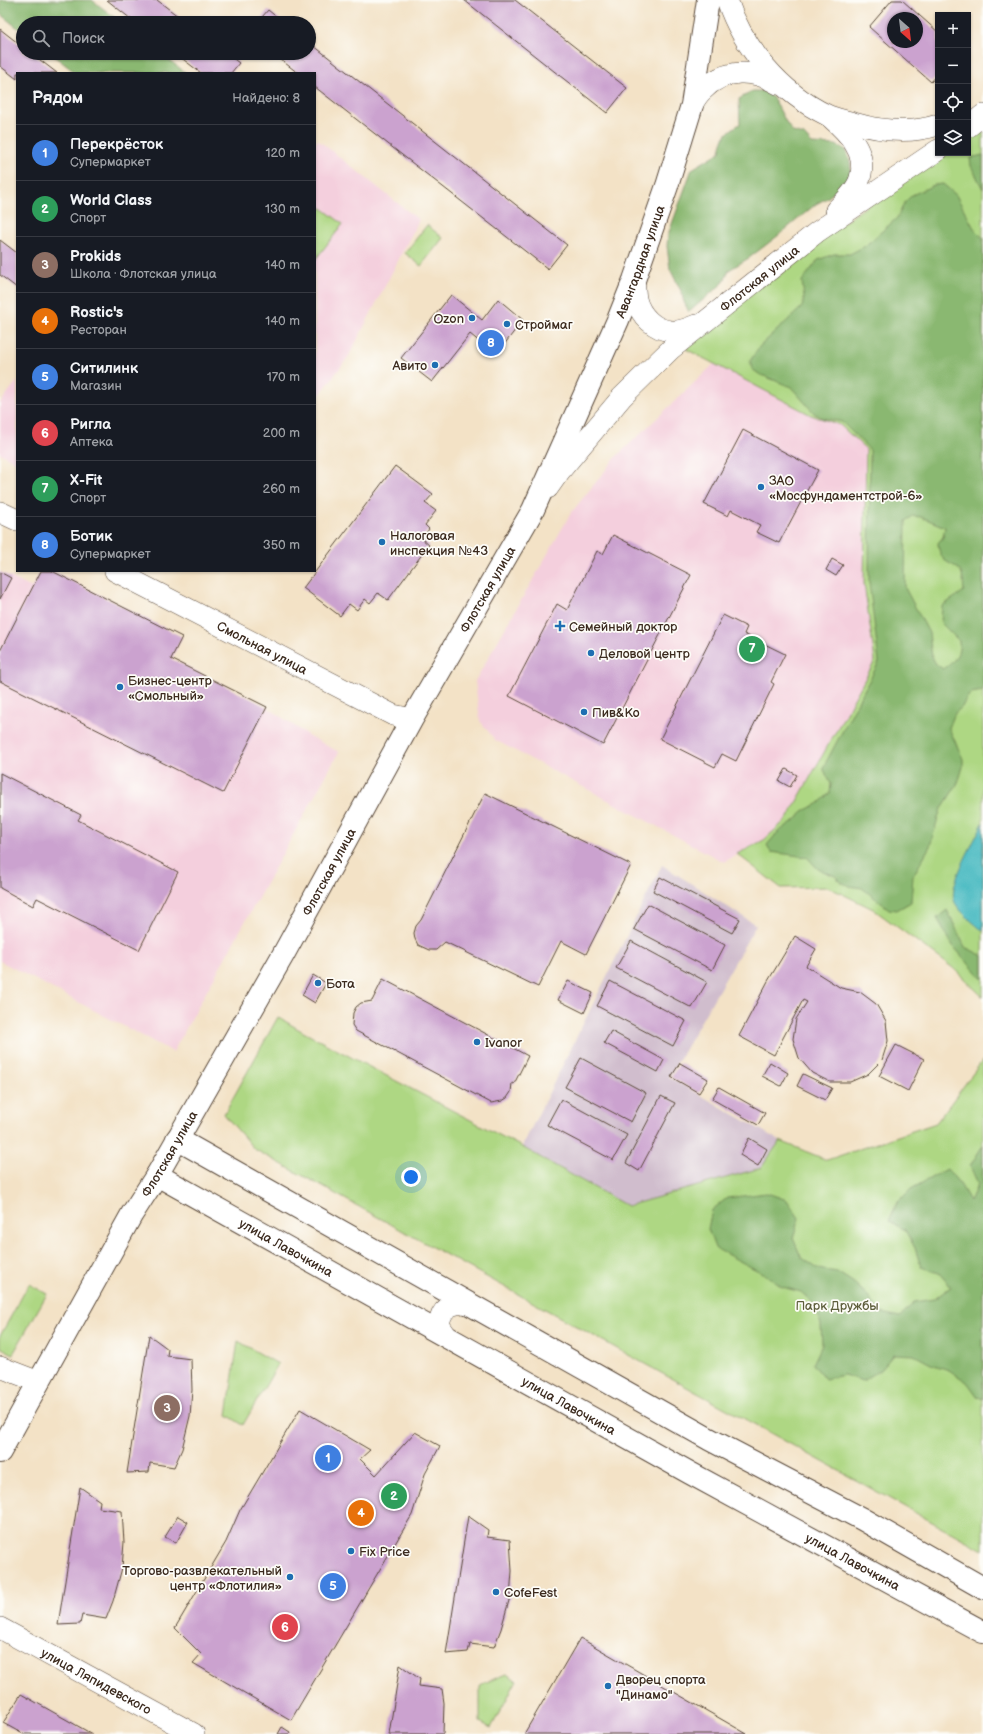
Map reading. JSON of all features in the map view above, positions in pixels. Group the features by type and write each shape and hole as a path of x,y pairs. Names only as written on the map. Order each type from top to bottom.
{"main road":[{"name":"Авангардная улица","path":"533,510 606,348 634,280 667,186 692,105 708,0"},
{"name":"Флотская улица","path":"0,1452 132,1214 157,1175 283,955 412,719 533,510"},
{"path":"177,1139 709,1439 862,1519 983,1588"},
{"name":"улица Лавочкина","path":"157,1175 690,1473 983,1632"}],"street":[{"path":"727,0 744,40 765,67 788,89 808,104 828,115 870,128 902,131 935,126"},
{"path":"692,105 702,90 718,79 730,74 749,72 765,76 788,89"},
{"path":"971,115 983,111"},
{"name":"Флотская улица","path":"817,232 851,194 860,178 862,161 857,146 847,132 828,115"},
{"path":"971,125 983,115"},
{"name":"Флотская улица","path":"533,510 560,471 622,398 666,353 700,324 817,232 935,152"},
{"name":"Флотская улица","path":"634,280 636,300 649,322 659,328 672,332 700,324"},
{"path":"0,512 16,520"},
{"name":"Смольная улица","path":"117,572 393,714 412,719"},
{"path":"448,1338 439,1325 443,1312 448,1307 457,1303 467,1303"},
{"path":"0,1367 39,1382"},
{"name":"улица Ляпидевского","path":"0,1628 194,1734"}],"shaded area":[{"path":"318,140 419,220 349,356 316,400 316,142"},
{"path":"714,364 811,415 840,425 866,449 864,583 875,661 787,819 764,840 724,862 495,740 480,721 475,681 571,513 617,456"},
{"path":"16,382 16,462 0,453 0,403"},
{"path":"0,572 32,588 40,572 54,572 182,637 172,659 267,707 309,736 339,752 173,1052 0,961"},
{"path":"662,865 756,925 669,1077 780,1141 761,1168 627,1206 522,1147"}],"green space":[{"path":"0,0 92,0 113,16 16,16 16,27 0,14"},
{"path":"59,60 169,60 185,72 75,72"},
{"path":"753,91 765,91 774,99 793,132 804,135 812,144 836,145 846,150 850,161 851,173 846,183 827,198 816,204 749,258 729,270 724,282 689,312 670,269 667,246 668,235 692,169 720,152 722,142 726,135 740,124 739,99"},
{"path":"983,125 983,997 953,968 873,909 828,887 781,888 737,854 764,840 787,819 875,661 864,583 866,449 840,425 811,415 686,349 789,261 938,156 971,156 971,133"},
{"path":"983,155 983,189 971,166 970,158"},
{"path":"943,184 956,195 975,230 983,238 983,691 971,693 962,707 955,713 949,728 963,759 963,767 958,783 940,811 930,846 913,876 911,902 897,910 889,909 862,888 849,886 841,882 835,876 818,869 807,857 771,852 767,845 778,832 798,818 803,811 818,804 830,793 831,784 823,768 879,662 869,582 870,450 842,422 822,418 814,413 791,387 759,374 752,369 750,361 759,347 802,307 804,298 802,281 818,260 834,254 850,254 865,246 897,218 905,202 912,195 934,185","holes":["913,516 921,517 945,527 943,537 938,543 939,551 945,561 960,570 963,579 964,591 942,606 941,623 959,641 958,654 953,661 943,669 936,664 932,657 929,633 905,588 906,521"]},
{"path":"316,204 343,224 316,259"},
{"path":"427,225 443,238 421,266 405,253"},
{"path":"947,910 965,947 983,956 983,980 953,946 937,918"},
{"name":"Парк Дружбы","path":"278,1017 305,1033 522,1147 627,1206 761,1168 780,1141 827,1160 936,1123 983,1060 983,1550 254,1149 224,1114"},
{"path":"983,1145 983,1399 978,1397 967,1382 949,1370 931,1364 914,1355 894,1354 880,1370 863,1381 844,1375 825,1379 813,1364 822,1345 821,1325 816,1306 801,1292 782,1287 766,1275 715,1248 708,1229 712,1210 727,1198 767,1193 787,1200 799,1218 793,1238 801,1257 818,1269 837,1272 854,1283 869,1297 881,1313 900,1317 914,1302 934,1299 951,1287 939,1273 921,1267 915,1248 905,1230 889,1221 897,1203 911,1189 947,1169 960,1184 970,1201 978,1184 970,1166"},
{"path":"29,1284 47,1294 13,1354 0,1347 0,1336"},
{"path":"238,1341 278,1364 243,1425 227,1415"},
{"path":"506,1674 517,1680 491,1728 480,1722 480,1687 482,1684"}],"water":[{"path":"983,823 983,931 958,908 954,900 953,893 959,873"}],"building":[{"path":"107,0 157,0 178,16 127,16"},
{"path":"464,0 515,0 627,88 607,113"},
{"path":"892,0 902,0 916,12 887,12 887,43 869,27"},
{"path":"268,10 275,16 263,16"},
{"path":"923,19 935,29 935,77 931,82 893,48 923,48"},
{"path":"0,29 16,42 16,60 40,60 56,72 16,72 16,78 0,66"},
{"path":"316,48 567,245 548,269 316,88 316,72 297,72 281,60 316,60"},
{"path":"184,60 235,60 239,63 232,72 200,72"},
{"path":"0,240 16,252 16,287 0,275"},
{"path":"451,295 482,320 498,299 523,320 496,355 470,334 432,382 401,358"},
{"name":"ЗАО «Мосфундаментстрой-6»","path":"743,430 818,470 779,543 756,532 760,525 731,510 728,516 704,504"},
{"name":"Налоговая инспекция №43","path":"395,466 433,494 425,503 436,511 425,525 429,529 422,539 429,545 388,600 378,593 370,603 365,599 357,610 349,604 340,616 303,588"},
{"name":"Деловой центр","path":"613,535 691,575 603,745 509,696 557,604 567,610 597,551 603,554"},
{"path":"832,559 843,565 836,576 826,570"},
{"path":"0,572 11,578 0,599"},
{"name":"Бизнес-центр «Смольный»","path":"40,572 54,572 182,637 171,659 267,707 223,793 0,681 0,651"},
{"path":"723,615 747,627 744,634 785,654 771,682 774,684 736,761 722,754 715,767 660,739"},
{"path":"786,769 797,775 790,787 779,781"},
{"path":"0,773 81,815 78,820 178,872 139,950 37,898 33,906 0,888"},
{"path":"485,793 631,865 586,954 561,941 538,987 445,942 436,950 429,950 418,945 415,939 414,933 416,926 421,920"},
{"path":"660,877 740,919 732,933 653,891"},
{"path":"648,904 725,945 712,970 634,929"},
{"path":"795,936 816,949 806,966 841,988 860,992 876,1004 886,1021 888,1041 882,1060 868,1074 850,1082 830,1082 812,1073 799,1058 793,1039 796,1019 807,1002 803,1000 774,1055 739,1036 768,981"},
{"path":"631,941 707,982 692,1008 616,968"},
{"path":"313,975 326,983 315,1003 302,995"},
{"path":"383,979 528,1056 514,1084 512,1083 511,1092 507,1098 502,1101 491,1103 356,1031 352,1025 353,1013 356,1007 361,1003 372,1001"},
{"path":"568,981 593,993 584,1013 558,1000"},
{"path":"610,981 686,1021 673,1046 597,1006"},
{"path":"611,1031 664,1060 658,1072 604,1043"},
{"path":"896,1045 924,1059 908,1091 879,1076"},
{"path":"581,1058 646,1093 631,1122 565,1087"},
{"path":"770,1062 788,1073 781,1086 762,1076"},
{"path":"680,1063 708,1079 699,1093 671,1077"},
{"path":"803,1074 832,1088 825,1100 797,1086"},
{"path":"719,1087 765,1113 758,1125 712,1099"},
{"path":"661,1096 675,1103 639,1171 626,1163"},
{"path":"561,1099 627,1135 613,1160 547,1125"},
{"path":"749,1138 767,1149 758,1166 740,1155"},
{"path":"149,1335 168,1349 167,1356 191,1359 192,1390 190,1416 182,1449 174,1467 150,1463 149,1472 127,1473"},
{"name":"Торгово-развлекательный центр «Флотилия»","path":"300,1409 370,1450 360,1459 376,1475 415,1432 440,1446 425,1474 412,1515 291,1720 193,1663 201,1654 175,1628 226,1542 240,1510"},
{"path":"80,1487 100,1501 99,1508 122,1511 124,1542 122,1568 113,1601 106,1619 82,1615 80,1624 58,1625"},
{"path":"178,1516 188,1522 176,1543 165,1537"},
{"path":"468,1516 488,1530 487,1537 510,1540 512,1571 510,1597 494,1647 470,1644 468,1652 446,1654"},
{"name":"Дворец спорта \"Динамо\"","path":"580,1638 747,1734 524,1734"},
{"path":"400,1665 420,1679 419,1686 442,1689 444,1703 443,1734 389,1734"},
{"path":"21,1694 92,1734 23,1734 3,1723"},
{"path":"282,1727 290,1732 289,1734 278,1734"}],"place":[{"name":"Ozon","path":"472,318"},
{"name":"Строймаг","path":"507,324"},
{"name":"Ботик","path":"491,343"},
{"name":"Авито","path":"435,365"},
{"name":"ЗАО «Мосфундаментстрой-6»","path":"761,487"},
{"name":"Налоговая инспекция №43","path":"382,542"},
{"name":"Семейный доктор","path":"560,626"},
{"name":"X-Fit","path":"752,649"},
{"name":"Деловой центр","path":"591,653"},
{"name":"Бизнес-центр «Смольный»","path":"120,687"},
{"name":"Пив&Ко","path":"584,712"},
{"name":"Бота","path":"318,983"},
{"name":"Ivanor","path":"477,1042"},
{"name":"Prokids","path":"167,1408"},
{"name":"Перекрёсток","path":"328,1458"},
{"name":"World Class","path":"394,1496"},
{"name":"Rostic's","path":"361,1513"},
{"name":"Fix Price","path":"351,1551"},
{"name":"Торгово-развлекательный центр «Флотилия»","path":"290,1577"},
{"name":"Ситилинк","path":"333,1586"},
{"name":"CofeFest","path":"496,1592"},
{"name":"Ригла","path":"285,1627"},
{"name":"Дворец спорта \"Динамо\"","path":"608,1686"}]}
